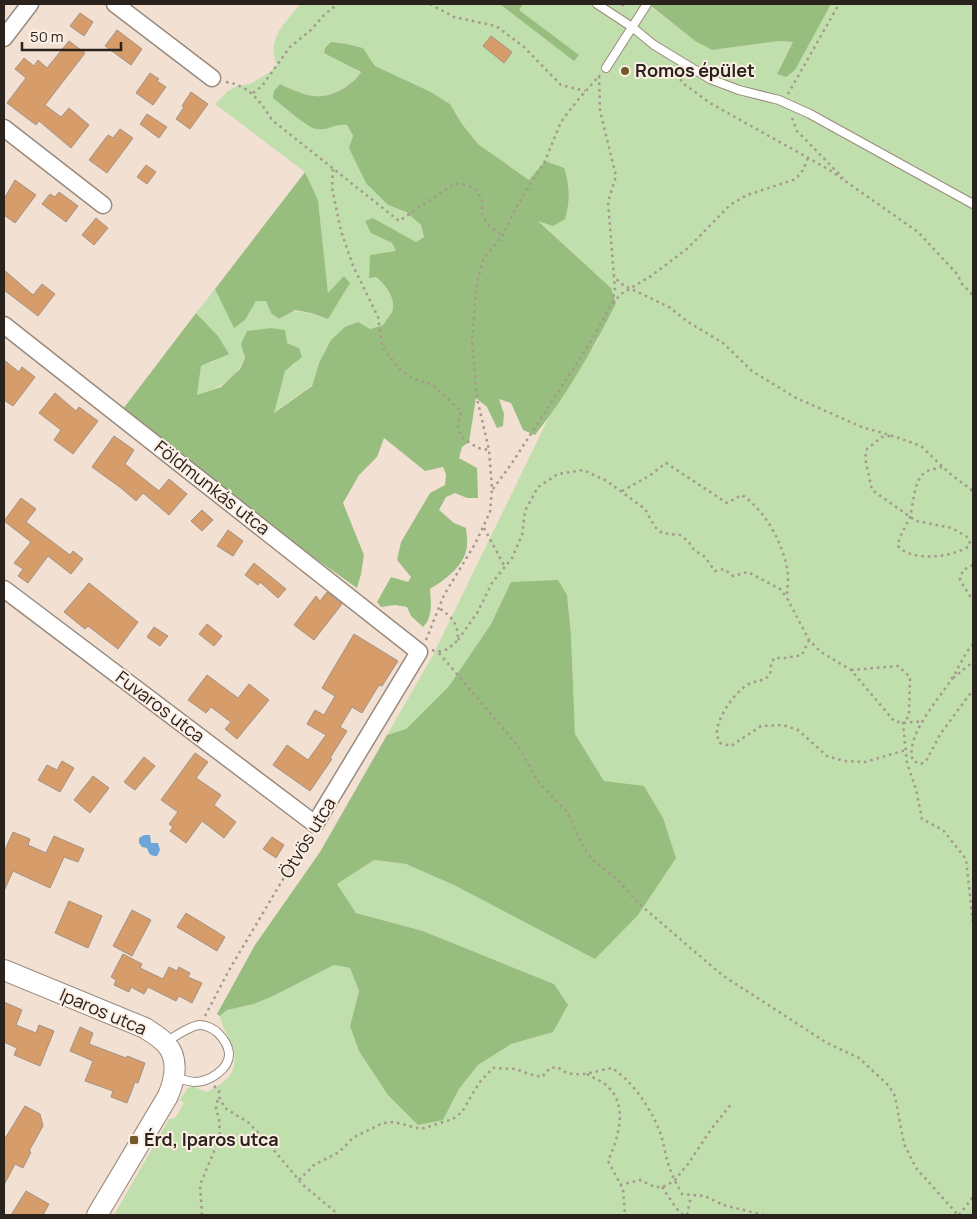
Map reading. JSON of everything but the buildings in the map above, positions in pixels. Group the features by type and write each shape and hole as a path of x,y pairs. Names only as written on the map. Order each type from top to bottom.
{"street":[{"path":"4,38 30,4"},
{"path":"115,4 212,78"},
{"path":"4,128 103,205"},
{"name":"Földmunkás utca","path":"4,325 421,650"},
{"name":"Fuvaros utca","path":"4,589 315,824"},
{"name":"Ötvös utca","path":"315,824 421,650"},
{"name":"Iparos utca","path":"4,970 145,1028 165,1043 172,1054 175,1078"},
{"path":"97,1215 168,1096 175,1078"}],"lane":[{"path":"597,4 632,27 654,45 710,79 739,90 779,100 810,114 973,204"},
{"path":"606,68 647,4"},
{"path":"165,1043 179,1033 200,1025 214,1030 224,1040 229,1052 227,1062 218,1073 208,1079 195,1082 175,1078"}],"path":[{"path":"253,93 262,86 290,47 338,4"},
{"path":"430,4 454,17 496,26 524,47 561,85 585,91"},
{"path":"838,4 785,99 797,131 848,184"},
{"path":"606,68 560,122 545,161 516,207 503,235 484,258 476,289 472,340 476,398 489,450 492,489 490,512 484,528 444,595 434,625 421,650 439,653 448,650 458,640 477,613 492,583 512,558 522,535 525,511 538,487 558,474 583,470 607,481 638,503 645,509 655,527 662,533 680,535 688,541 694,550 705,557 715,571 724,569 733,576 748,572 780,589 787,598 809,640 821,652 852,670 894,721 903,723 923,721"},
{"path":"672,68 684,84 710,103 828,169 918,232 957,274 962,284 973,295"},
{"path":"599,76 600,111 616,176 608,202 615,290 612,305"},
{"path":"212,78 234,84 253,93 272,120 399,221 454,184 465,184 476,188 482,201 482,213 486,220 494,231 503,235"},
{"path":"492,489 512,463 593,338 612,305 621,294 651,276 688,248 730,205 747,195 793,180 801,174 808,158"},
{"path":"333,169 332,188 341,231 353,266 378,317 382,346 398,368 412,378 433,385 461,411 458,426 461,437 478,448 489,450"},
{"path":"614,278 623,285 669,307 688,322 723,343 752,370 796,398 862,427 921,446 942,467 973,492"},
{"path":"891,435 882,437 867,449 866,458 872,490 910,517 916,521 952,528 966,537 972,544 964,550 944,556 918,555 903,552 898,546 899,539 910,517 920,478 927,471 942,467"},
{"path":"622,491 649,476 666,463 727,503 742,495 762,514 774,533 784,555 788,570 787,598"},
{"path":"484,528 505,567"},
{"path":"973,565 964,570 960,580 973,602"},
{"path":"439,608 452,616 458,631 458,640"},
{"path":"809,640 802,655 774,658 770,675 763,681 749,684 733,698 721,716 717,735 720,743 731,746 761,726 783,725 798,730 827,756 844,761 865,762 906,750"},
{"path":"973,644 967,650 951,680 923,721 912,745 910,754 913,761 921,764 926,762 941,733 973,690"},
{"path":"439,653 518,746 540,783 567,812 585,850 594,861 619,881 637,902 722,975 827,1043 859,1058 889,1086 895,1096 904,1144 916,1168 959,1215 973,1198"},
{"path":"951,680 973,662"},
{"path":"852,670 898,666 910,677 909,716 903,723 907,763 916,789 922,819 943,830 966,859 973,923"},
{"name":"Ötvös utca","path":"200,1025 228,972 315,824"},
{"path":"299,1180 314,1164 338,1152 354,1137 383,1123 394,1122 421,1129 453,1119 462,1112 479,1083 493,1068 516,1069 542,1077 550,1068 558,1067 563,1072 576,1075 612,1068 626,1078 649,1107 661,1133 674,1181 682,1194 705,1196 723,1205 764,1215"},
{"path":"585,1073 608,1087 618,1102 620,1128 608,1161 623,1189 624,1215"},
{"path":"202,1215 200,1185 220,1136 219,1119 216,1109 219,1091 208,1079"},
{"path":"219,1097 225,1108 249,1123 299,1180 339,1215"},
{"path":"620,1185 640,1180 655,1187 662,1187 674,1181 712,1128 732,1104"},
{"path":"662,1187 683,1215"},
{"path":"687,1215 691,1196"}],"green space":[{"path":"300,4 653,4 651,7 695,41 712,50 779,41 793,42 777,73 815,33 831,4 973,4 973,1215 114,1215 169,1119 175,1118 184,1103 180,1100 187,1089 192,1086 206,1092 222,1083 232,1073 235,1059 220,1016 227,1010 254,1004 273,996 334,965 350,968 359,991 350,1026 443,1120 459,1089 478,1065 511,1044 553,1031 554,984 423,931 356,913 336,884 374,860 406,864 456,886 604,781 575,734 571,634 567,595 511,582 491,624 449,686 406,729 387,735 434,653 549,417 598,340 611,288 536,219 529,180 478,144 462,124 450,104 431,92 375,66 363,48 347,44 354,69 361,73 343,88 334,93 312,96 280,84 324,129 338,123 347,125 388,205 406,212 421,225 424,237 416,242 373,218 371,233 392,243 397,252 371,255 369,277 376,277 386,288 392,297 392,311 383,325 370,329 319,363 312,385 273,413 285,371 295,364 299,348 287,343 241,344 245,358 236,373 220,386 197,395 201,366 215,361 218,336 196,313 215,289 223,304 245,320 256,301 266,301 271,313 300,312 328,319 328,294 318,200 305,172 215,104 228,91 237,86 250,84 270,72 277,65 274,55 275,39 283,25"},
{"path":"500,4 523,4 519,10 579,55 574,61"},
{"path":"653,4 831,4 795,70 786,77 777,74 793,42 779,41 712,50 695,41 651,6"},
{"path":"331,42 363,48 375,66 431,92 450,104 462,124 478,144 529,180 545,161 564,168 569,193 565,219 553,226 538,221 611,288 616,303 579,371 535,435 523,430 511,403 499,399 504,414 503,426 497,428 487,407 476,398 469,442 462,447 459,458 477,468 478,498 467,498 455,493 446,497 439,510 454,523 466,528 466,551 454,571 430,589 430,614 423,627 411,616 407,607 395,605 381,607 377,602 391,577 408,582 411,577 397,560 401,542 430,493 445,485 446,474 443,467 425,471 384,438 377,457 359,475 343,503 364,555 357,588 275,530 123,409 196,313 218,336 229,354 201,366 197,395 221,387 240,369 245,358 241,344 247,331 271,328 285,330 287,343 299,348 302,357 285,371 274,413 312,386 319,363 331,340 345,327 358,322 370,329 383,325 392,312 392,297 386,288 376,277 369,278 370,255 396,251 392,243 371,233 365,221 373,218 416,242 424,237 421,225 406,212 388,205 366,183 349,148 353,136 347,125 338,125 324,129 312,128 273,98 274,91 280,84 304,94 319,96 335,93 355,79 361,72 324,53 325,48"},
{"path":"305,172 318,200 328,293 344,276 350,283 328,319 295,310 279,319 271,313 266,301 256,301 245,320 234,328 215,289"},
{"path":"558,580 567,595 571,634 575,734 604,781 644,786 663,818 676,858 638,915 595,959 456,886 406,864 374,860 337,884 356,913 423,931 554,984 568,1005 553,1032 511,1044 478,1065 459,1089 443,1120 418,1125 388,1095 359,1051 350,1026 359,991 350,968 334,965 254,1004 227,1010 220,1016 217,1014 255,945 320,852 387,735 406,729 449,686 491,624 511,582"}],"water":[{"path":"144,835 150,835 151,843 158,843 160,850 157,856 150,854 147,848 142,847 139,843 139,838"}],"place":[{"name":"Romos épület","path":"625,71"},
{"name":"Érd, Iparos utca","path":"134,1140"}]}
